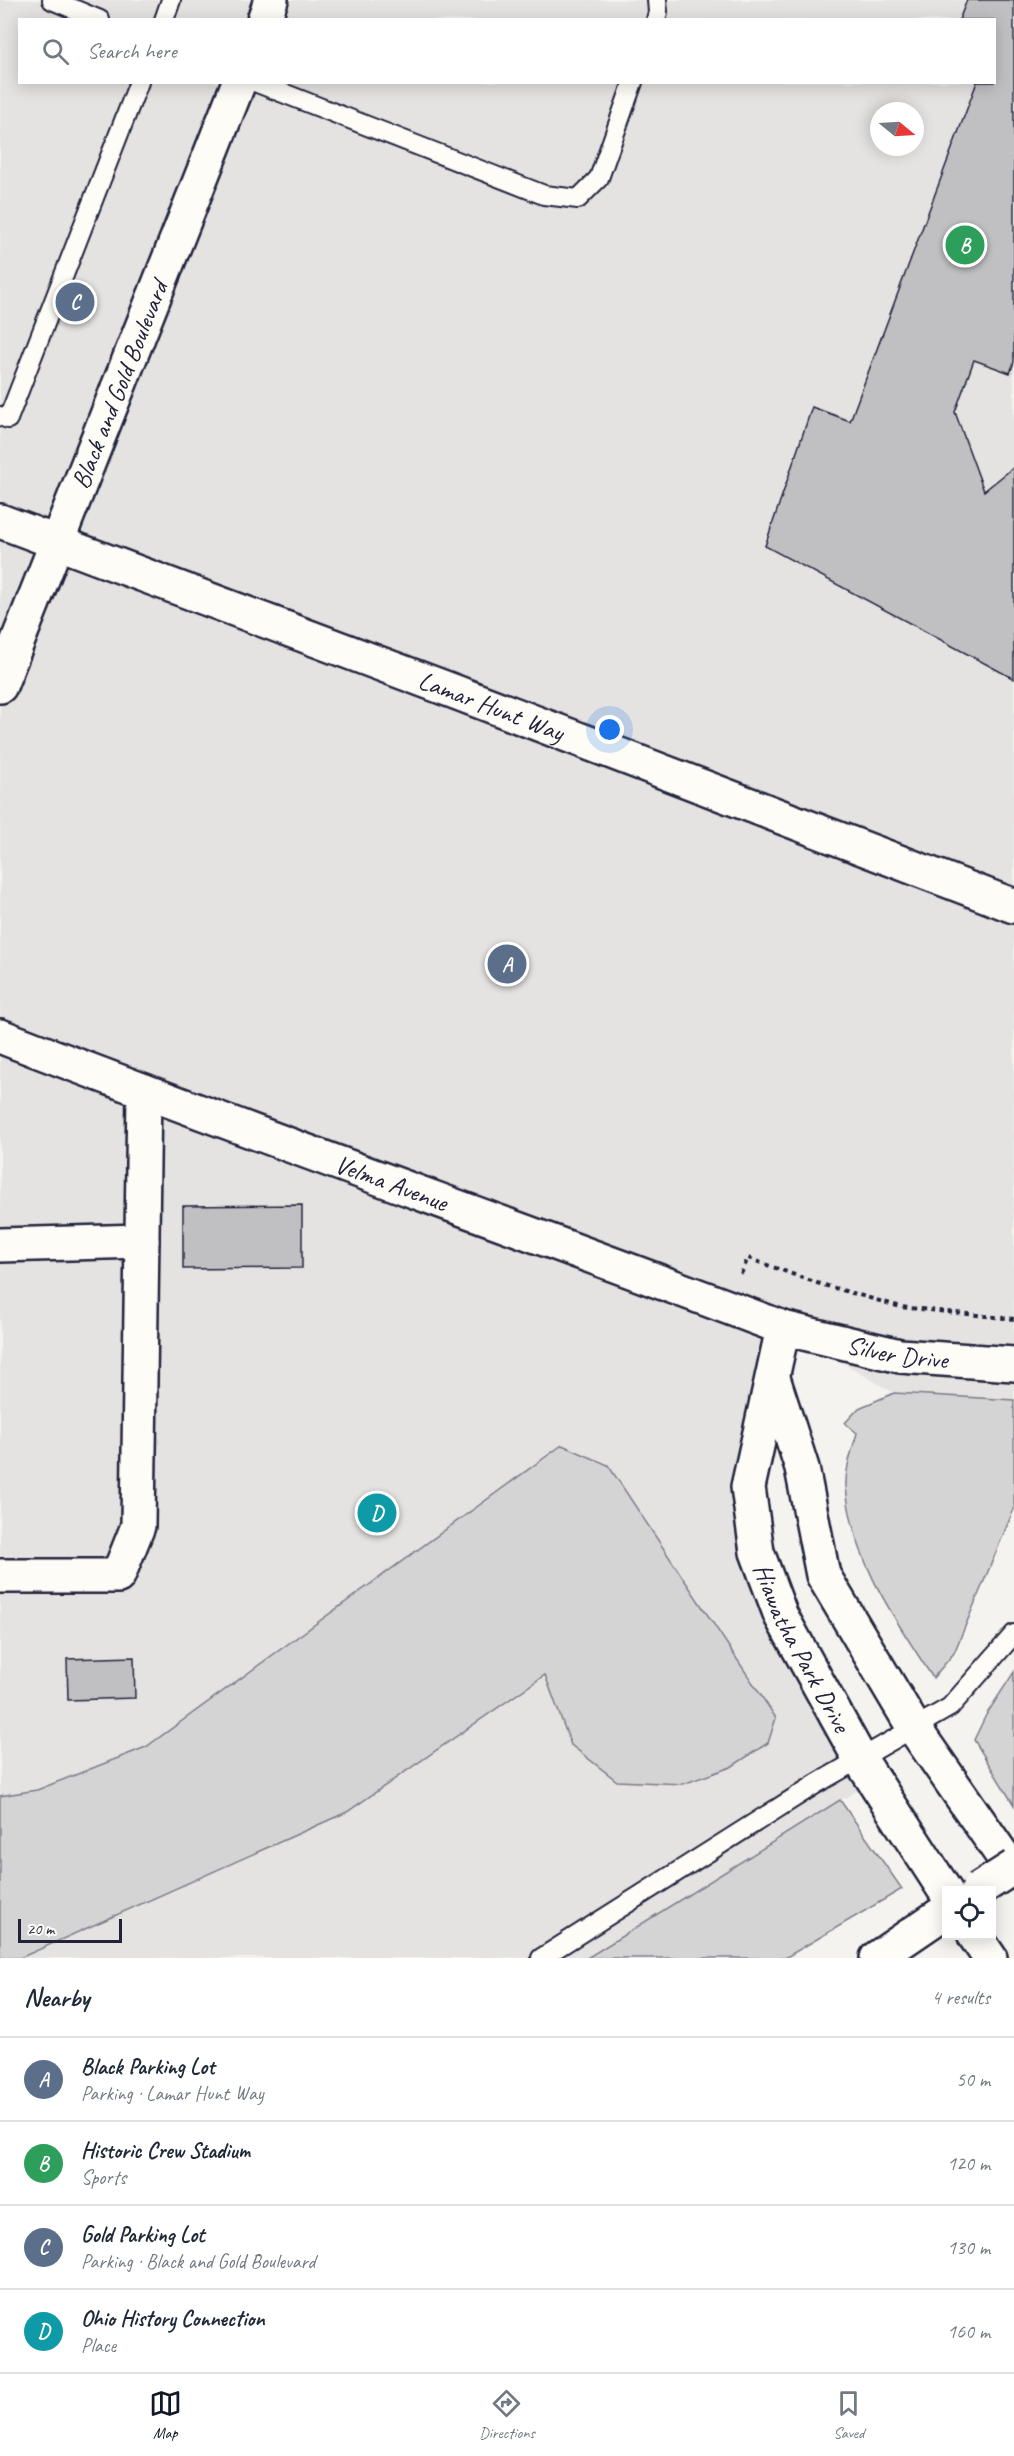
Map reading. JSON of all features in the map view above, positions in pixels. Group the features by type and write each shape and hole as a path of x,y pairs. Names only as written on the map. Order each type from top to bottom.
{"main road":[{"path":"265,18 271,0"},
{"name":"Black and Gold Boulevard","path":"0,686 238,84"},
{"name":"Lamar Hunt Way","path":"0,521 1014,906"},
{"name":"Velma Avenue","path":"0,1036 783,1328"},
{"path":"0,1576 118,1576 138,1526 144,1091"},
{"path":"0,1245 142,1241"},
{"name":"Silver Drive","path":"783,1328 900,1356 1014,1364"},
{"name":"Hiawatha Park Drive","path":"783,1328 748,1487 757,1552 781,1616 860,1759 942,1886"},
{"name":"Hiawatha Park Drive","path":"772,1376 802,1468 823,1575 914,1728 1014,1872"},
{"path":"984,1886 1014,1867"},
{"path":"876,1958 942,1914"},
{"path":"978,1940 990,1958"}],"lane":[{"path":"52,0 95,18"},
{"path":"165,18 171,0"},
{"path":"656,18 657,0"},
{"path":"0,416 8,419 138,84"},
{"path":"260,84 544,195 578,199 599,178 632,84"},
{"path":"541,1958 860,1759 950,1707 1014,1634"}],"path":[{"path":"741,1274 748,1258 817,1283 901,1307 1014,1318"}],"shaded area":[{"path":"0,0 1014,0 1014,1400 894,1393 784,1328 773,1376 757,1552 874,1780 587,1958 0,1958"},
{"path":"894,1393 1014,1400 1014,1509 954,1653 933,1678 890,1611 866,1564 850,1514 846,1487 848,1467 857,1433 845,1423 859,1408"},
{"path":"562,1445 608,1465 776,1718 768,1743 731,1767 683,1784 617,1781 571,1745 545,1675 347,1812 20,1958 0,1958 0,1796 37,1790 146,1747"},
{"path":"1014,1672 1014,1805 974,1740 986,1715"},
{"path":"840,1800 902,1889 785,1958 587,1958"}],"building":[{"path":"967,0 1014,0 1014,362 1010,373 974,360 955,412 984,491 1014,467 1014,679 765,546 812,407 850,421 976,84 996,84 996,18 960,18"},
{"path":"302,1205 302,1268 183,1269 183,1206"},
{"path":"134,1657 135,1698 68,1700 67,1659"}],"place":[{"name":"Historic Crew Stadium","path":"965,245"},
{"name":"Gold Parking Lot","path":"75,302"},
{"name":"Black Parking Lot","path":"507,964"},
{"name":"Ohio History Connection","path":"377,1513"}]}
